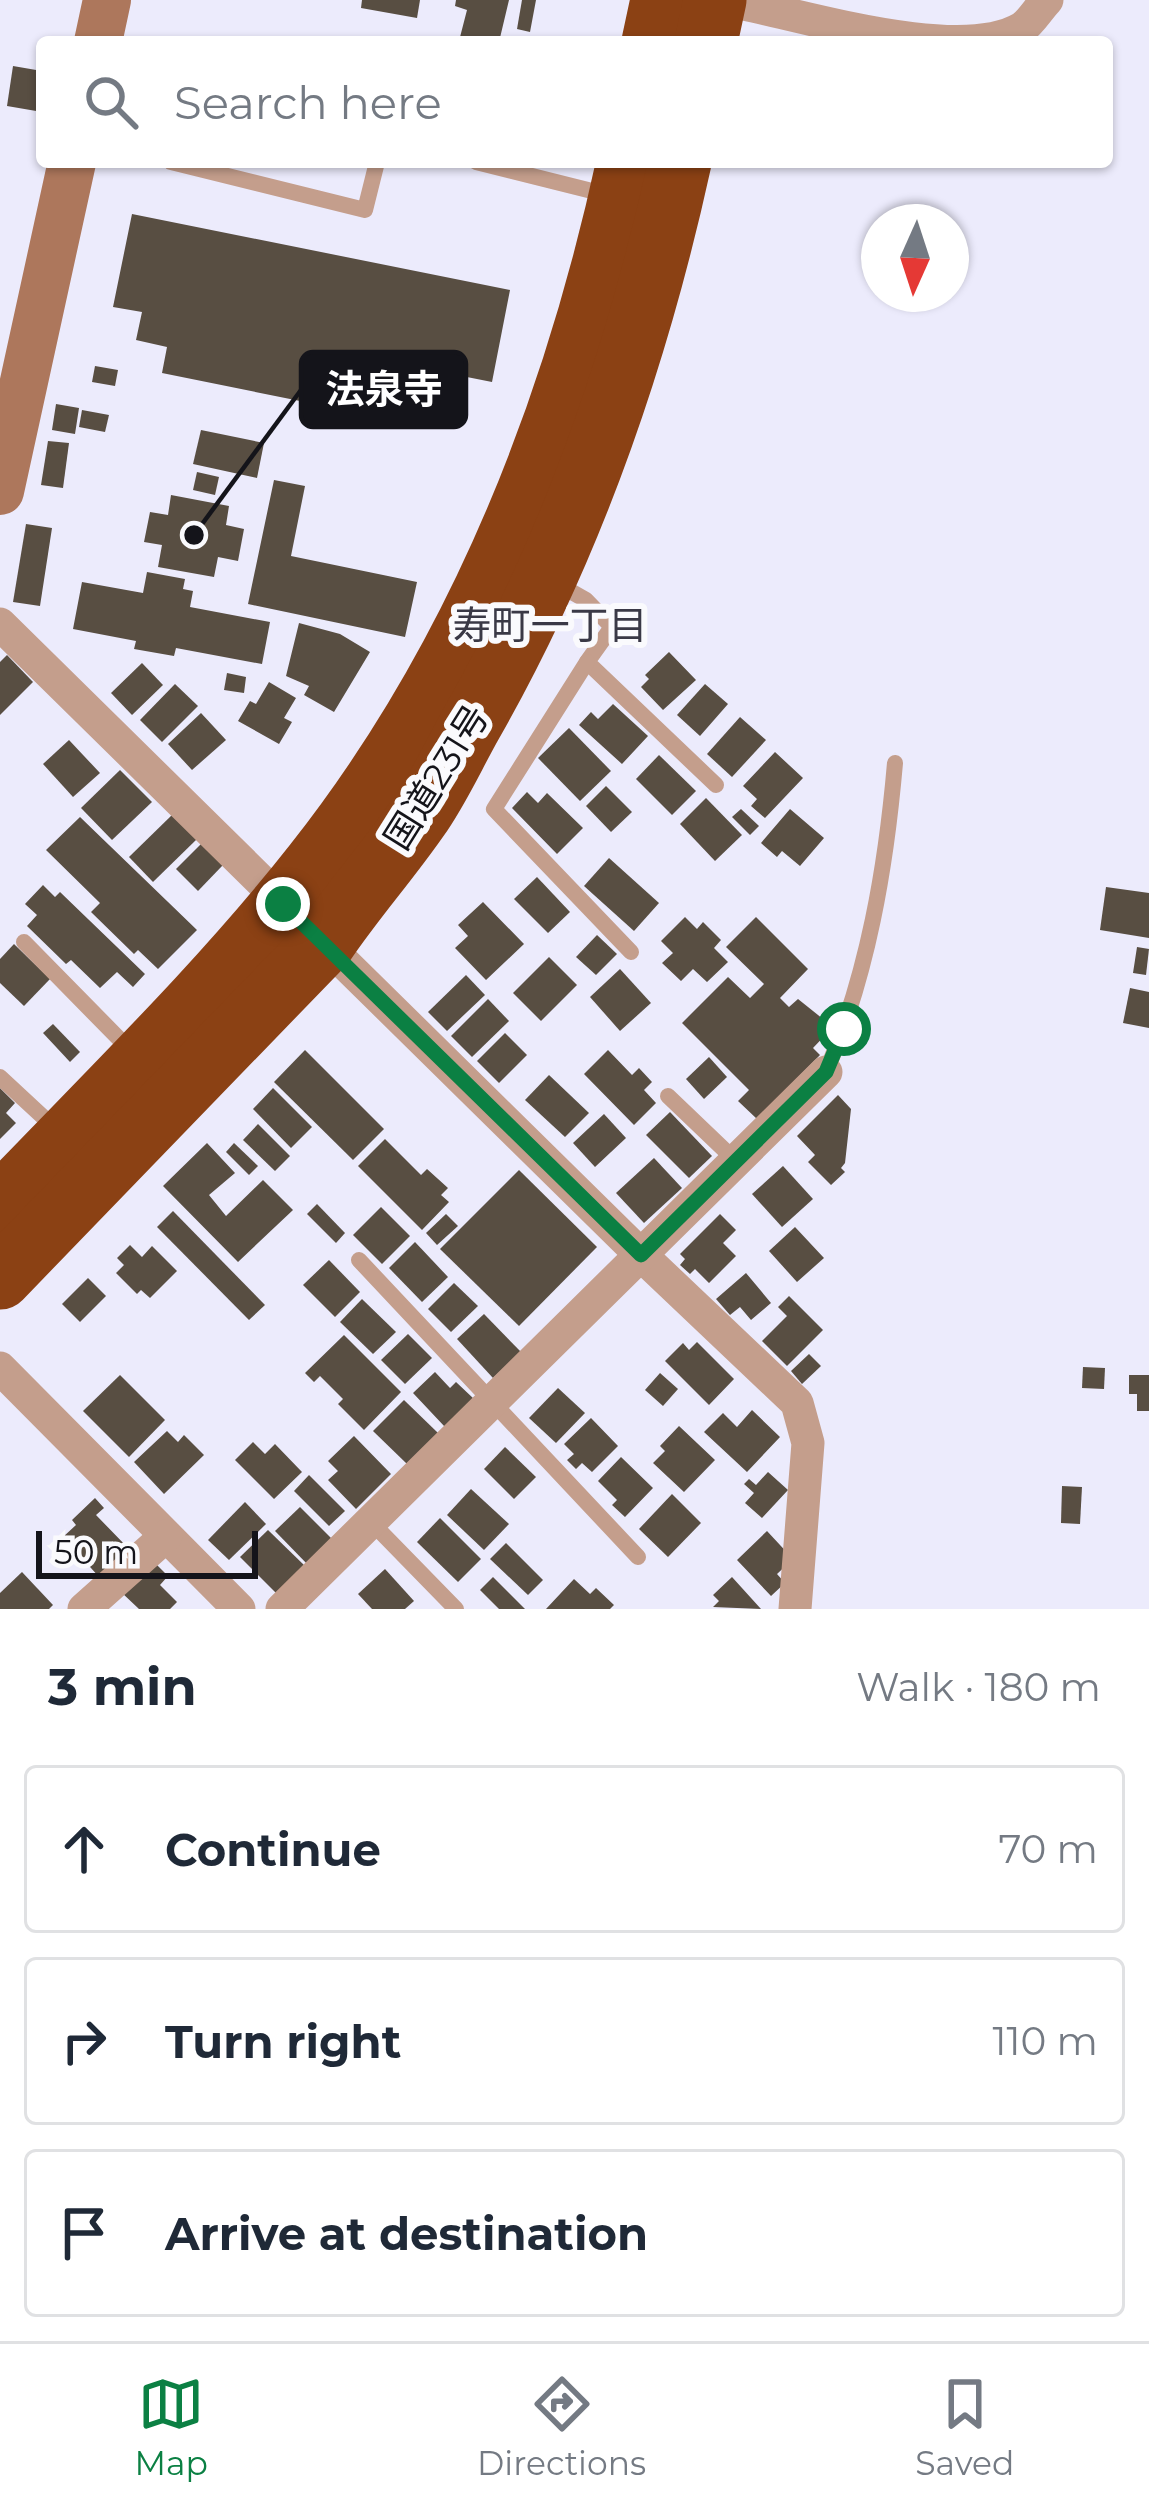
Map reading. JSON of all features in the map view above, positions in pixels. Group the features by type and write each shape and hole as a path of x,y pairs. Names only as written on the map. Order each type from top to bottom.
{"highway":[{"path":"654,36 662,0"},
{"path":"707,36 715,0"},
{"name":"国道231号","path":"0,1278 303,924 377,778 454,657 521,571 605,436 664,235 679,168"},
{"name":"国道231号","path":"521,571 624,180"},
{"name":"国道231号","path":"0,1205 140,1060 303,924"}],"street":[{"path":"99,36 107,0"},
{"path":"724,0 899,36"},
{"path":"995,36 1023,28 1047,0"},
{"path":"0,491 71,168"},
{"path":"0,624 797,1403 808,1443 795,1609"},
{"path":"282,1609 826,1072"},
{"path":"0,1368 239,1609"},
{"path":"84,1609 166,1536"}],"lane":[{"path":"195,168 365,210 376,168"},
{"path":"525,168 624,180"},
{"path":"521,571 586,600 612,627 494,809 631,952"},
{"path":"587,662 716,785"},
{"path":"826,1072 844,1029 886,857 896,763"},
{"path":"24,942 140,1060"},
{"path":"0,1077 65,1138"},
{"path":"668,1096 736,1162"},
{"path":"358,1260 638,1557"},
{"path":"371,1522 456,1609"}],"building":[{"path":"362,0 420,0 417,18 361,8"},
{"path":"456,0 509,0 500,36 460,36 467,10 455,6"},
{"path":"522,0 536,0 530,32 517,29"},
{"path":"13,66 36,70 36,111 7,106"},
{"path":"132,214 510,290 492,382 331,350 320,405 162,373 167,347 136,340 142,312 113,307"},
{"path":"95,366 118,370 115,386 92,382"},
{"path":"56,404 79,408 75,434 52,430"},
{"path":"82,410 109,415 105,432 79,427"},
{"path":"201,430 264,443 257,478 193,464"},
{"path":"48,441 69,443 63,488 41,485"},
{"path":"197,472 219,477 215,495 193,490"},
{"path":"274,480 305,486 291,556 417,582 405,637 248,604"},
{"path":"171,495 229,506 226,525 244,529 238,561 218,557 214,577 158,567 162,545 144,542 150,512 168,515"},
{"path":"26,524 52,528 40,606 13,602"},
{"path":"147,572 185,579 183,589 193,591 190,607 270,622 262,664 176,648 174,656 134,649 136,641 73,629 82,582 143,593"},
{"path":"299,623 340,634 370,652 334,712 304,695 309,686 286,676"},
{"path":"669,652 696,680 663,710 641,687 649,679 645,675"},
{"path":"7,655 33,682 0,715 0,662"},
{"path":"142,663 163,685 132,715 111,693"},
{"path":"227,673 246,677 244,693 224,690"},
{"path":"269,682 296,698 284,718 292,722 279,744 238,721"},
{"path":"175,684 198,706 162,742 140,720"},
{"path":"705,684 728,704 700,736 677,715"},
{"path":"613,704 648,736 622,764 579,725 591,712 598,719"},
{"path":"201,713 226,740 192,770 168,744"},
{"path":"740,717 766,740 732,777 707,754"},
{"path":"569,728 611,771 580,801 538,758"},
{"path":"69,740 100,773 73,797 43,764"},
{"path":"775,752 803,778 765,818 751,806 757,799 743,786"},
{"path":"659,755 696,791 672,815 636,779"},
{"path":"120,770 152,802 112,840 81,808"},
{"path":"606,786 632,812 611,832 586,806"},
{"path":"527,792 538,803 547,793 583,828 557,854 512,808"},
{"path":"706,798 742,835 715,861 680,824"},
{"path":"741,809 759,826 750,835 732,817"},
{"path":"790,809 824,838 800,866 782,851 777,857 761,843"},
{"path":"173,814 197,839 153,882 129,857"},
{"path":"80,817 197,930 158,969 138,950 134,954 91,912 100,903 46,850"},
{"path":"201,844 223,865 198,891 176,869"},
{"path":"609,858 659,903 634,931 584,886"},
{"path":"537,877 570,912 548,933 514,899"},
{"path":"43,885 55,897 60,892 145,974 133,987 117,972 100,988 71,960 66,964 27,926 37,915 25,904"},
{"path":"1106,887 1149,893 1149,938 1100,930"},
{"path":"483,902 524,944 486,980 455,948 468,936 458,925"},
{"path":"685,917 697,929 703,922 721,940 714,948 728,962 707,982 693,969 681,981 662,963 673,953 661,941"},
{"path":"756,917 808,969 780,998 789,1007 798,999 833,1027 813,1048 820,1055 757,1119 738,1101 749,1090 682,1023 728,977 750,998 764,984 726,947"},
{"path":"597,935 617,954 596,975 576,957"},
{"path":"14,944 50,979 24,1006 0,983 0,959"},
{"path":"1137,947 1149,949 1146,975 1133,973"},
{"path":"549,957 577,985 541,1021 513,993"},
{"path":"620,969 651,1003 620,1031 590,997"},
{"path":"466,975 485,995 447,1031 428,1012"},
{"path":"1130,988 1149,992 1149,1028 1123,1023"},
{"path":"488,999 509,1021 472,1057 451,1036"},
{"path":"53,1024 80,1052 70,1062 43,1033"},
{"path":"505,1033 527,1055 499,1083 477,1061"},
{"path":"305,1050 384,1129 353,1160 274,1082"},
{"path":"608,1050 632,1075 639,1068 652,1082 644,1090 656,1103 634,1125 584,1074"},
{"path":"709,1057 727,1077 704,1099 686,1079"},
{"path":"549,1075 589,1113 565,1137 525,1100"},
{"path":"0,1088 15,1103 6,1113 16,1123 0,1139"},
{"path":"273,1088 312,1127 291,1148 253,1109"},
{"path":"838,1095 851,1109 841,1168 845,1172 831,1185 808,1162 815,1155 797,1136"},
{"path":"670,1112 712,1156 689,1178 646,1135"},
{"path":"604,1114 626,1138 595,1167 573,1143"},
{"path":"258,1124 290,1156 275,1171 243,1140"},
{"path":"385,1139 421,1175 427,1169 448,1188 441,1195 449,1202 422,1230 358,1166"},
{"path":"207,1143 235,1173 209,1195 226,1216 263,1180 293,1210 238,1262 163,1186"},
{"path":"234,1143 258,1166 249,1175 226,1152"},
{"path":"654,1158 682,1188 644,1223 616,1193"},
{"path":"783,1166 813,1199 782,1227 752,1194"},
{"path":"519,1170 597,1247 519,1326 440,1249"},
{"path":"317,1204 345,1233 336,1243 307,1214"},
{"path":"381,1207 410,1236 382,1264 353,1235"},
{"path":"173,1211 265,1305 249,1320 157,1227"},
{"path":"446,1214 458,1226 437,1245 426,1233"},
{"path":"720,1214 736,1230 723,1243 736,1256 709,1283 695,1269 690,1274 680,1265 685,1259 680,1254"},
{"path":"795,1227 824,1258 797,1282 769,1251"},
{"path":"415,1242 448,1277 422,1302 389,1268"},
{"path":"130,1245 142,1257 152,1246 177,1271 150,1298 141,1290 137,1294 116,1273 124,1265 117,1258"},
{"path":"329,1260 360,1292 335,1317 303,1285"},
{"path":"746,1273 771,1303 751,1320 740,1307 730,1315 716,1299"},
{"path":"88,1278 106,1296 80,1322 62,1304"},
{"path":"454,1283 478,1306 451,1332 428,1309"},
{"path":"789,1296 823,1330 787,1366 762,1341 787,1316 778,1307"},
{"path":"362,1299 396,1332 373,1354 340,1322"},
{"path":"484,1314 521,1352 493,1378 457,1339"},
{"path":"408,1334 432,1358 405,1384 381,1360"},
{"path":"344,1335 401,1392 364,1430 338,1404 343,1399 320,1376 314,1382 305,1373"},
{"path":"697,1342 734,1379 709,1405 665,1361 683,1343 689,1350"},
{"path":"809,1354 821,1366 802,1384 791,1371"},
{"path":"1083,1367 1105,1368 1104,1389 1082,1388"},
{"path":"435,1372 450,1388 456,1382 474,1399 445,1427 413,1393"},
{"path":"660,1373 678,1389 663,1406 645,1390"},
{"path":"120,1375 165,1420 129,1457 83,1411"},
{"path":"1129,1375 1149,1375 1149,1411 1137,1411 1137,1394 1129,1394"},
{"path":"558,1388 585,1413 556,1443 529,1418"},
{"path":"404,1400 438,1433 407,1464 373,1431"},
{"path":"752,1410 780,1437 747,1472 704,1432 723,1413 737,1427"},
{"path":"591,1418 618,1446 592,1472 582,1463 576,1469 567,1460 574,1454 564,1444"},
{"path":"679,1426 715,1460 684,1492 653,1463 665,1451 660,1446"},
{"path":"167,1431 178,1442 184,1435 204,1455 164,1494 134,1462"},
{"path":"354,1436 391,1474 356,1509 328,1480 338,1471 328,1461"},
{"path":"253,1442 265,1454 275,1444 302,1472 274,1499 235,1460"},
{"path":"505,1447 536,1477 514,1499 484,1469"},
{"path":"621,1457 653,1488 625,1517 612,1505 617,1500 598,1481"},
{"path":"768,1472 788,1490 762,1518 745,1503 754,1493 744,1484 749,1479 756,1485"},
{"path":"309,1475 345,1511 329,1526 294,1491"},
{"path":"1062,1486 1082,1487 1080,1524 1061,1523"},
{"path":"471,1489 509,1524 484,1550 447,1515"},
{"path":"672,1494 701,1523 668,1557 639,1529"},
{"path":"95,1498 104,1508 96,1515 130,1550 100,1578 63,1537 76,1525 72,1520"},
{"path":"245,1502 266,1524 229,1560 208,1540"},
{"path":"300,1507 335,1542 310,1567 275,1531"},
{"path":"440,1518 481,1559 458,1582 417,1542"},
{"path":"268,1530 306,1567 278,1595 240,1557"},
{"path":"767,1531 793,1559 777,1574 785,1583 771,1596 737,1560"},
{"path":"506,1543 543,1580 528,1595 490,1559"},
{"path":"153,1561 168,1576 160,1585 177,1602 170,1609 139,1609 121,1592"},
{"path":"385,1569 414,1601 405,1609 372,1609 358,1594"},
{"path":"22,1572 53,1605 49,1609 0,1609 0,1593"},
{"path":"493,1577 525,1609 499,1609 480,1590"},
{"path":"732,1577 761,1609 713,1607 719,1601 713,1595"},
{"path":"574,1579 590,1594 596,1588 614,1605 610,1609 546,1609"}],"place":[{"name":"法泉寺","path":"194,535"}],"district":[{"name":"寿町一丁目","path":"550,625"}],"route":[{"path":"283,904 641,1255 826,1072 844,1029"}]}
